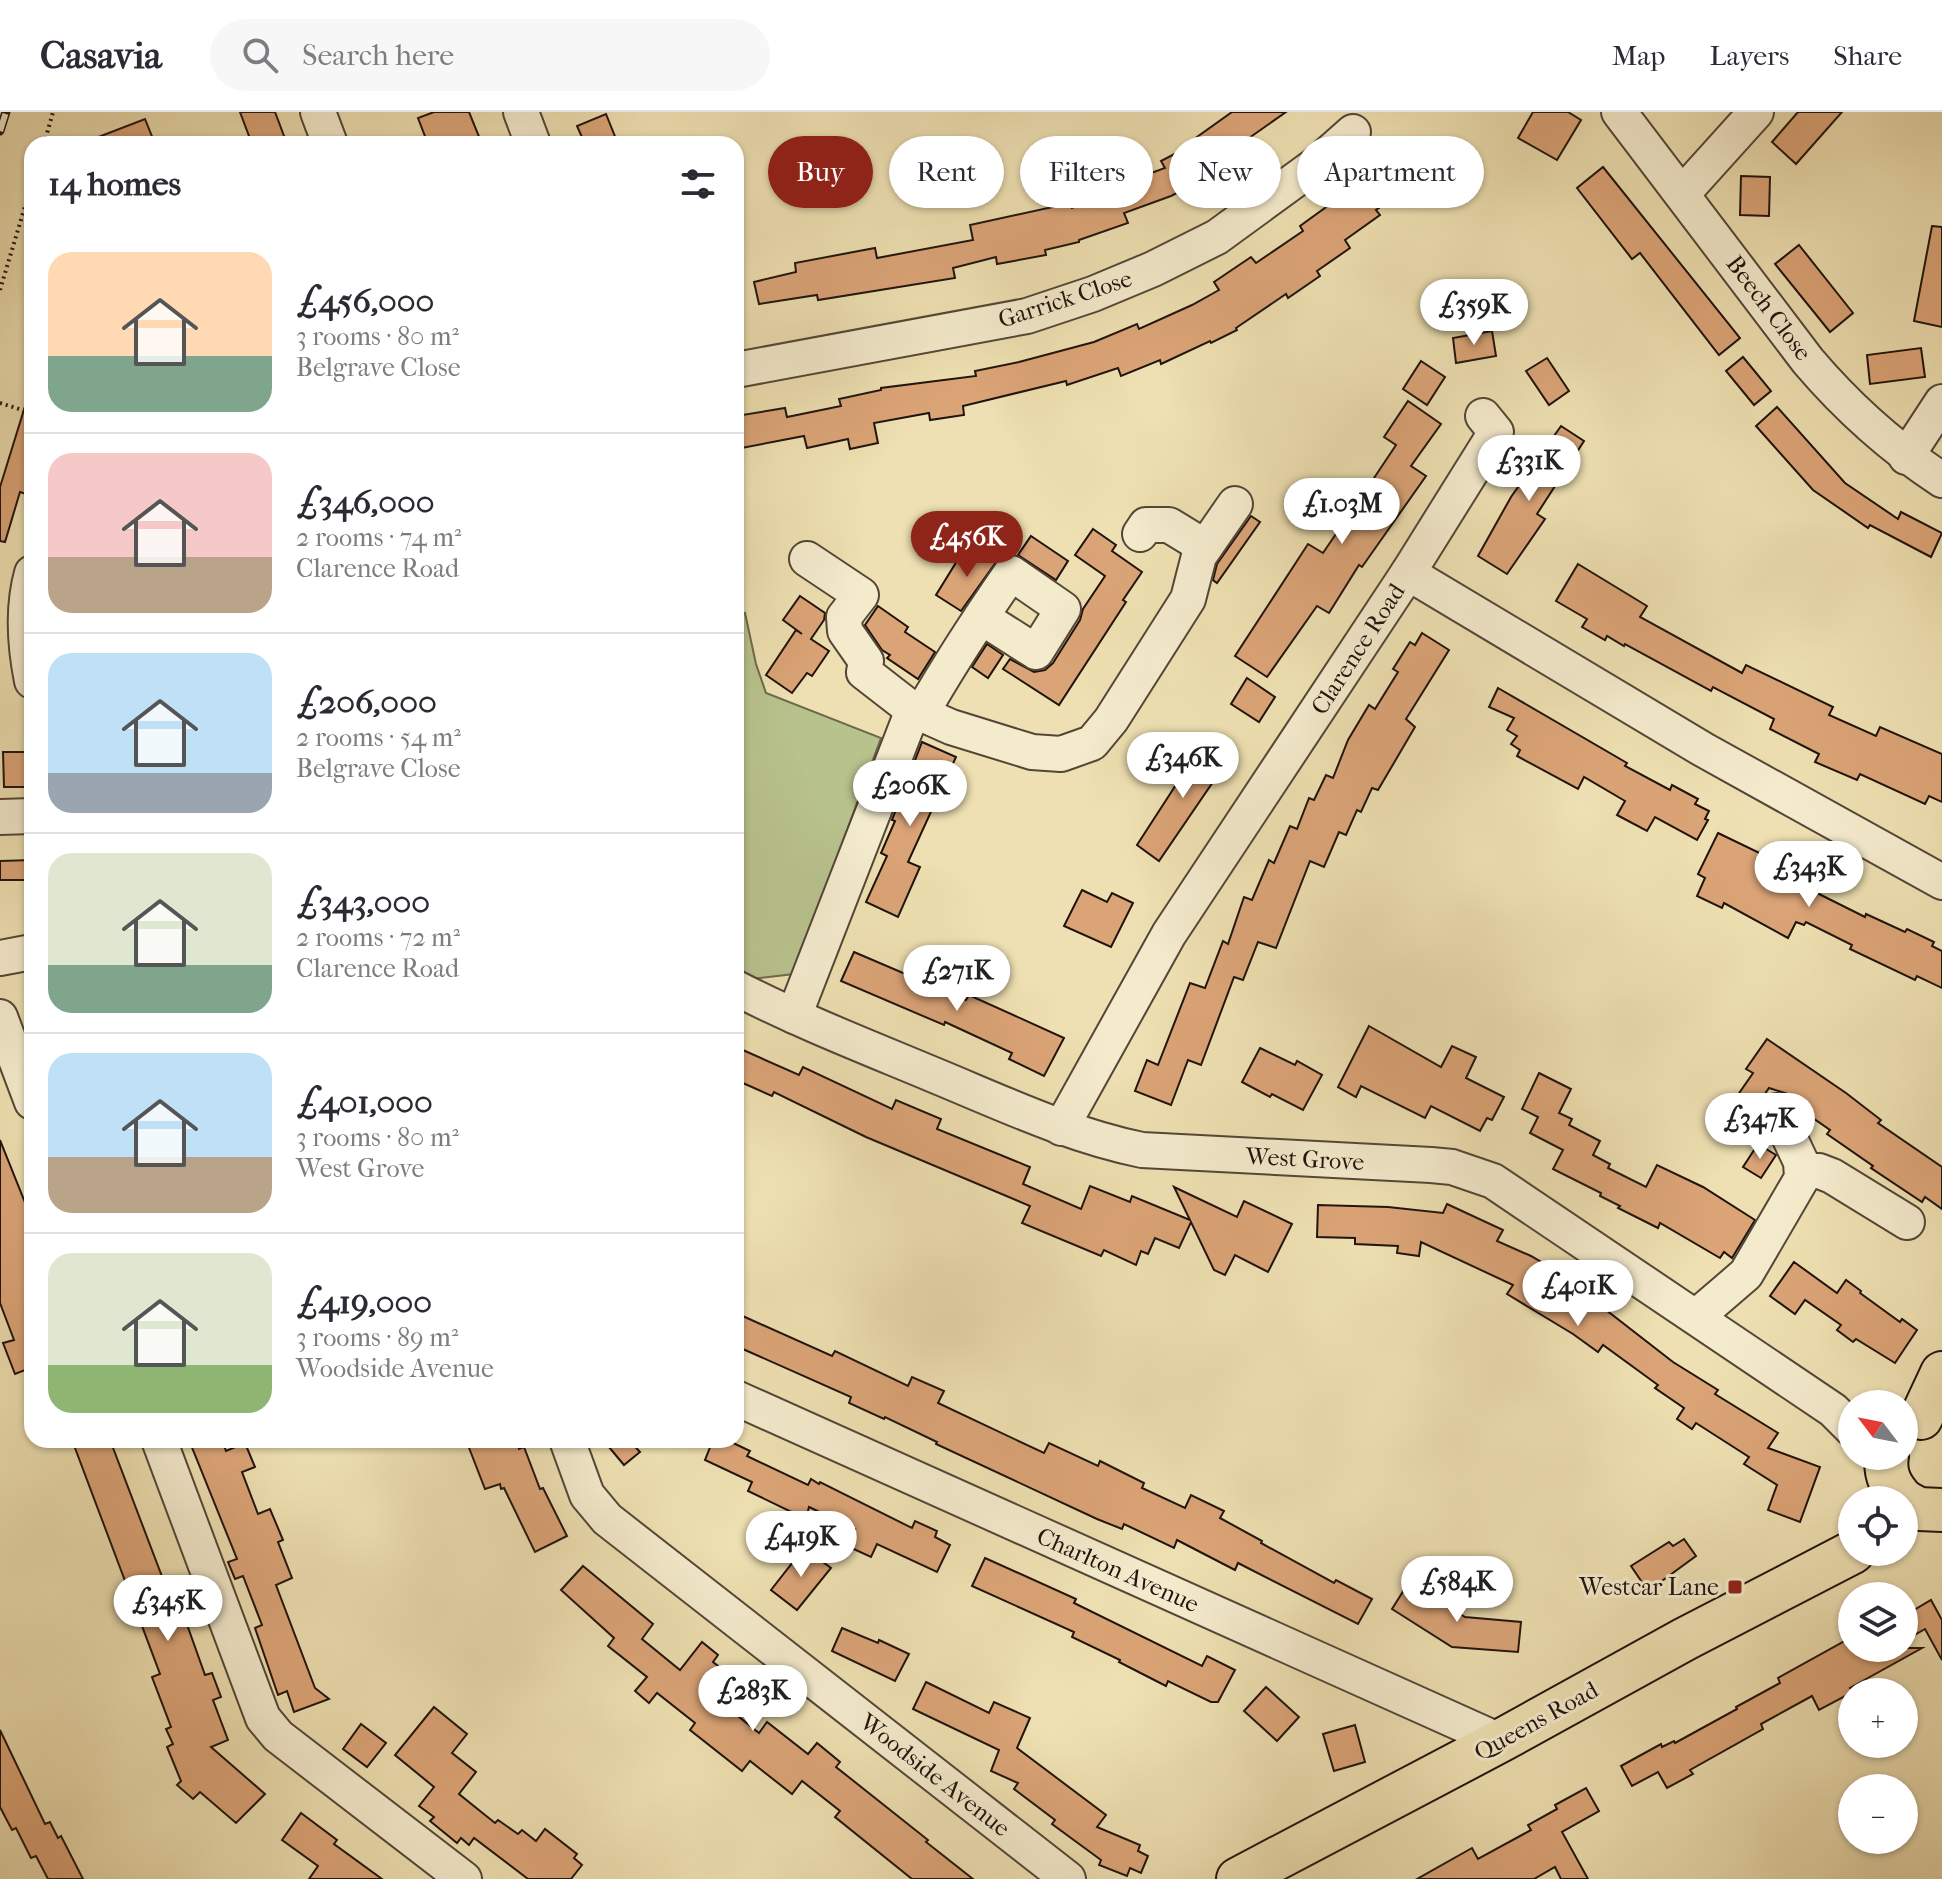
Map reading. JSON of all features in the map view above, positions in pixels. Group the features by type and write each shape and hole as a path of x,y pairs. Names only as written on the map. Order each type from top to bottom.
{"main road":[{"path":"1905,1475 1942,1373"},
{"name":"Queens Road","path":"1238,1879 1500,1741 1838,1556"}],"street":[{"path":"318,112 327,136"},
{"path":"521,112 530,136"},
{"name":"Beech Close","path":"1619,112 1808,361 1850,407 1906,457 1942,480"},
{"path":"1683,193 1756,112"},
{"name":"Garrick Close","path":"744,369 1027,316 1093,294 1217,237 1317,164 1353,132"},
{"path":"1906,457 1942,402"},
{"path":"1408,573 1496,432 1483,416"},
{"path":"807,559 861,595 844,617 845,631 866,661 864,672 917,712 951,727 1032,752 1061,754 1092,743 1111,720 1188,599 1200,561 1235,504"},
{"path":"1140,534 1146,525 1169,525 1200,561"},
{"name":"Clarence Road","path":"1061,1128 1169,934 1408,573 1704,750 1942,882"},
{"path":"794,1016 917,712 981,617"},
{"path":"0,817 24,816"},
{"path":"0,958 24,954"},
{"name":"West Grove","path":"744,992 794,1016 1061,1128 1142,1150 1431,1165 1472,1173 1512,1192 1838,1414"},
{"path":"0,1017 24,1081"},
{"path":"1696,1317 1746,1274 1802,1178 1801,1162 1777,1111"},
{"path":"1802,1171 1819,1171 1832,1176 1907,1222"},
{"name":"Charlton Avenue","path":"744,1402 1500,1741"},
{"path":"162,1448 263,1718 278,1736 464,1879"},
{"name":"Woodside Avenue","path":"570,1448 587,1495 607,1519 1068,1879"}],"path":[{"path":"46,136 53,112"},
{"path":"0,290 24,210"},
{"path":"0,403 24,410"}],"green space":[{"path":"744,613 766,693 881,738 794,974 752,979 744,972"}],"building":[{"path":"240,112 275,112 284,136 249,136"},
{"path":"434,112 469,112 479,136 425,136 418,118"},
{"path":"1232,112 1286,112 1252,136 1198,136"},
{"path":"1533,112 1568,112 1581,120 1557,160 1518,138"},
{"path":"1798,112 1842,112 1796,164 1772,142"},
{"path":"606,114 615,136 581,136 577,126"},
{"path":"145,119 152,136 101,136"},
{"path":"1169,157 1169,197 1153,203 1153,172 1165,168 1161,161"},
{"path":"1603,167 1740,338 1719,355 1640,253 1632,259 1577,188"},
{"path":"1741,176 1770,177 1769,216 1740,215"},
{"path":"1048,208 1138,208 1124,213 1128,223 1079,242 1045,250 1046,255 997,264 996,257 953,268 955,278 818,300 817,295 759,304 754,282 796,272 795,263 875,248 877,258 973,240 970,225"},
{"path":"1325,208 1379,208 1376,210 1380,215 1345,240 1350,248 1317,271 1320,276 1288,298 1286,294 1237,330 1161,364 1160,360 1121,376 1118,368 1067,385 1066,381 963,406 964,415 930,420 929,413 874,423 878,443 850,449 848,439 807,448 804,436 744,447 744,415 785,408 787,417 841,406 839,399 881,388 976,376 975,371 1094,342 1137,324 1139,329 1219,290 1214,282 1251,257 1256,263 1303,231 1300,226"},
{"path":"1932,226 1942,227 1942,327 1914,321"},
{"path":"1799,245 1853,313 1830,332 1775,264"},
{"path":"1492,331 1496,356 1456,363 1453,338"},
{"path":"1921,348 1925,377 1870,384 1867,355"},
{"path":"1743,357 1771,391 1754,405 1726,371"},
{"path":"1547,358 1569,391 1549,405 1526,371"},
{"path":"1421,361 1445,377 1427,405 1403,389"},
{"path":"1408,401 1441,424 1411,466 1426,476 1362,567 1359,565 1329,613 1317,606 1267,677 1235,656 1308,544 1323,553 1372,481 1396,445 1384,437"},
{"path":"1777,407 1845,483 1898,519 1901,512 1942,533 1931,557 1870,525 1868,528 1813,490 1756,426"},
{"path":"24,410 24,493 20,492 5,542 0,541 0,487"},
{"path":"1561,426 1584,441 1537,514 1545,519 1507,574 1478,556 1511,497"},
{"path":"1251,516 1260,522 1217,583 1213,580 1217,564"},
{"path":"1093,529 1116,545 1112,551 1142,572 1059,705 1003,669 1010,659 1034,672 1045,670 1053,663 1105,576 1075,555"},
{"path":"1031,536 1068,561 1056,580 1018,555"},
{"path":"980,546 999,558 961,611 936,595 957,561 967,568"},
{"path":"1578,564 1647,606 1640,617 1742,673 1746,665 1833,707 1829,715 1876,736 1880,727 1942,754 1942,802 1929,796 1925,804 1860,774 1857,780 1815,762 1819,754 1770,729 1774,719 1713,687 1711,691 1625,644 1607,636 1605,640 1582,627 1587,619 1556,601"},
{"path":"800,596 825,613 824,620 811,639 829,651 812,676 807,673 792,693 766,675 796,630 802,634 783,620"},
{"path":"878,606 908,627 905,632 935,652 918,679 887,658 890,655 882,650 865,625"},
{"path":"1422,633 1449,650 1406,719 1415,727 1378,790 1372,788 1361,812 1357,810 1346,835 1339,832 1324,867 1310,861 1276,948 1258,942 1243,980 1234,977 1201,1065 1188,1060 1171,1105 1135,1091 1147,1060 1158,1065 1190,983 1205,988 1223,941 1228,944 1244,897 1252,900 1269,860 1274,863 1290,826 1297,829 1309,798 1314,800 1326,775 1333,778 1348,740 1369,705 1375,709 1398,672 1393,669 1410,642 1415,645"},
{"path":"987,644 1003,655 988,678 972,667"},
{"path":"1247,678 1275,697 1259,722 1231,704"},
{"path":"1498,688 1627,763 1625,766 1670,790 1672,785 1698,799 1695,804 1709,811 1705,819 1708,820 1697,840 1655,817 1647,831 1617,815 1625,801 1584,777 1578,789 1517,756 1520,750 1511,744 1517,736 1507,730 1514,718 1489,707"},
{"path":"1205,740 1230,757 1159,861 1137,845"},
{"path":"922,742 956,757 908,862 920,867 898,917 866,902 887,856 881,853"},
{"path":"3,752 24,752 24,787 4,787"},
{"path":"1718,833 1824,884 1819,894 1865,917 1866,914 1934,942 1932,946 1942,951 1942,988 1917,976 1915,980 1850,949 1852,945 1806,922 1804,925 1796,922 1788,938 1724,903 1722,908 1697,896 1705,878 1698,874"},
{"path":"24,860 24,880 0,880 0,861"},
{"path":"1082,890 1107,902 1112,893 1133,903 1111,947 1064,926"},
{"path":"854,952 966,1000 969,995 1064,1038 1044,1076 1009,1059 1012,1053 945,1022 944,1025 841,981"},
{"path":"1369,1026 1441,1067 1452,1046 1476,1057 1466,1078 1504,1097 1492,1120 1487,1118 1480,1131 1431,1106 1425,1118 1361,1086 1356,1097 1338,1087"},
{"path":"1767,1039 1846,1093 1881,1120 1878,1123 1942,1167 1942,1209 1925,1197 1922,1202 1871,1168 1873,1166 1827,1134 1830,1130 1797,1107 1788,1094 1769,1088 1753,1111 1735,1099 1753,1073 1746,1069"},
{"path":"1260,1048 1295,1065 1297,1061 1322,1075 1303,1110 1242,1082"},
{"path":"744,1051 799,1075 803,1067 892,1109 896,1100 941,1119 937,1129 1030,1167 1023,1184 1081,1209 1090,1186 1130,1202 1132,1196 1190,1220 1174,1187 1237,1217 1244,1201 1292,1224 1268,1272 1235,1255 1225,1275 1214,1270 1191,1222 1179,1248 1155,1238 1148,1254 1141,1251 1136,1265 1104,1250 1101,1256 1022,1223 1030,1206 866,1137 774,1092 772,1096 744,1084"},
{"path":"1539,1073 1571,1089 1559,1113 1572,1119 1569,1125 1600,1141 1593,1155 1610,1164 1608,1168 1646,1187 1657,1165 1703,1187 1755,1220 1732,1258 1724,1252 1720,1258 1660,1223 1658,1228 1618,1208 1620,1206 1600,1196 1601,1193 1553,1169 1563,1150 1530,1133 1538,1117 1522,1109"},
{"path":"0,1140 24,1200 24,1370 15,1374 3,1343 14,1340 0,1303"},
{"path":"1758,1144 1776,1155 1761,1178 1743,1167"},
{"path":"1447,1204 1503,1230 1497,1241 1570,1279 1563,1290 1593,1309 1597,1303 1673,1362 1718,1390 1715,1394 1778,1433 1768,1448 1820,1467 1800,1522 1768,1510 1777,1485 1744,1464 1749,1457 1696,1423 1692,1429 1677,1419 1684,1408 1655,1388 1658,1385 1603,1345 1598,1352 1507,1294 1513,1285 1421,1242 1419,1256 1397,1253 1398,1246 1355,1244 1355,1238 1317,1237 1318,1205 1388,1207 1443,1213"},
{"path":"1794,1262 1837,1293 1846,1280 1900,1322 1902,1319 1917,1330 1895,1363 1856,1339 1853,1342 1837,1330 1841,1325 1805,1300 1795,1314 1770,1296"},
{"path":"744,1317 832,1356 835,1351 908,1386 912,1377 944,1391 938,1403 1044,1453 1049,1443 1098,1466 1100,1461 1144,1483 1142,1488 1185,1508 1191,1495 1224,1511 1220,1518 1261,1543 1334,1583 1336,1580 1372,1599 1358,1624 1238,1563 1235,1570 1177,1540 1174,1548 1124,1524 1122,1529 1097,1519 885,1417 849,1403 851,1397 744,1350"},
{"path":"75,1448 113,1448 163,1579 168,1578 174,1595 184,1592 192,1613 184,1616 205,1675 212,1673 221,1697 213,1700 228,1740 211,1747 265,1794 236,1823 200,1792 193,1799 177,1785 181,1781 167,1747 173,1744 166,1729 171,1727 152,1677 160,1674"},
{"path":"192,1448 225,1448 226,1451 247,1448 255,1467 242,1472 258,1514 270,1509 283,1540 278,1542 292,1578 276,1585 315,1688 329,1699 294,1712 287,1691 278,1695 255,1628 262,1625 243,1576 235,1579 228,1562 237,1559"},
{"path":"469,1448 524,1448 540,1489 543,1488 567,1536 535,1552 504,1488 501,1489 500,1484 485,1489"},
{"path":"610,1448 636,1448 640,1452 624,1465"},
{"path":"710,1448 744,1448 750,1451 747,1456 808,1485 811,1479 820,1482 912,1528 915,1521 937,1531 935,1537 950,1545 937,1572 877,1544 871,1557 847,1546 855,1529 809,1507 806,1519 748,1491 752,1482 705,1460"},
{"path":"1684,1539 1696,1556 1648,1591 1631,1566 1669,1542 1673,1546"},
{"path":"804,1548 831,1568 797,1610 771,1590"},
{"path":"985,1558 1076,1599 1074,1603 1202,1666 1207,1656 1235,1670 1218,1702 1211,1702 1168,1681 1166,1686 1072,1637 1074,1632 972,1586"},
{"path":"583,1566 653,1624 642,1639 680,1670 702,1642 718,1655 713,1662 739,1682 722,1703 759,1733 767,1722 808,1754 817,1743 840,1762 836,1767 973,1879 912,1879 835,1817 840,1811 802,1781 792,1794 750,1761 742,1771 690,1730 695,1723 657,1693 649,1703 635,1691 647,1677 608,1646 614,1638 561,1590"},
{"path":"1409,1582 1465,1617 1521,1622 1518,1652 1452,1647 1392,1609"},
{"path":"1931,1600 1942,1620 1942,1660 1925,1629 1918,1633 1918,1608"},
{"path":"842,1628 909,1654 895,1681 832,1651"},
{"path":"1838,1645 1838,1662 1897,1662 1868,1678 1838,1678 1838,1700 1819,1710 1812,1696 1761,1724 1763,1729 1690,1770 1693,1774 1667,1788 1658,1772 1632,1786 1621,1766 1661,1744 1662,1747 1675,1743 1737,1709 1780,1683 1778,1678"},
{"path":"926,1682 989,1713 994,1702 1030,1718 1017,1748 1106,1815 1097,1827 1140,1845 1138,1851 1148,1856 1141,1873 1130,1868 1127,1876 1099,1865 1101,1860 1052,1824 1055,1820 1014,1789 1018,1783 991,1771 999,1750 913,1709"},
{"path":"1266,1687 1299,1717 1277,1741 1244,1711"},
{"path":"434,1707 467,1734 452,1753 476,1772 459,1794 495,1823 498,1820 518,1834 522,1830 536,1841 545,1829 577,1854 574,1858 582,1865 571,1879 528,1879 474,1838 469,1845 461,1838 457,1843 430,1821 434,1817 419,1806 434,1787 395,1755"},
{"path":"361,1724 386,1743 367,1767 343,1749"},
{"path":"1355,1725 1365,1762 1334,1771 1323,1734"},
{"path":"0,1730 45,1824 50,1822 58,1838 61,1836 83,1879 48,1879 36,1856 31,1858 16,1828 12,1830 0,1807"},
{"path":"1586,1788 1599,1811 1562,1832 1588,1879 1561,1879 1555,1867 1534,1879 1417,1879 1472,1848 1478,1859 1531,1830 1528,1825"},
{"path":"301,1813 337,1840 334,1844 382,1879 309,1879 318,1866 282,1840"}],"railway":[{"path":"0,131 6,112"}],"place":[{"name":"Westcar Lane","path":"1735,1587"}]}
